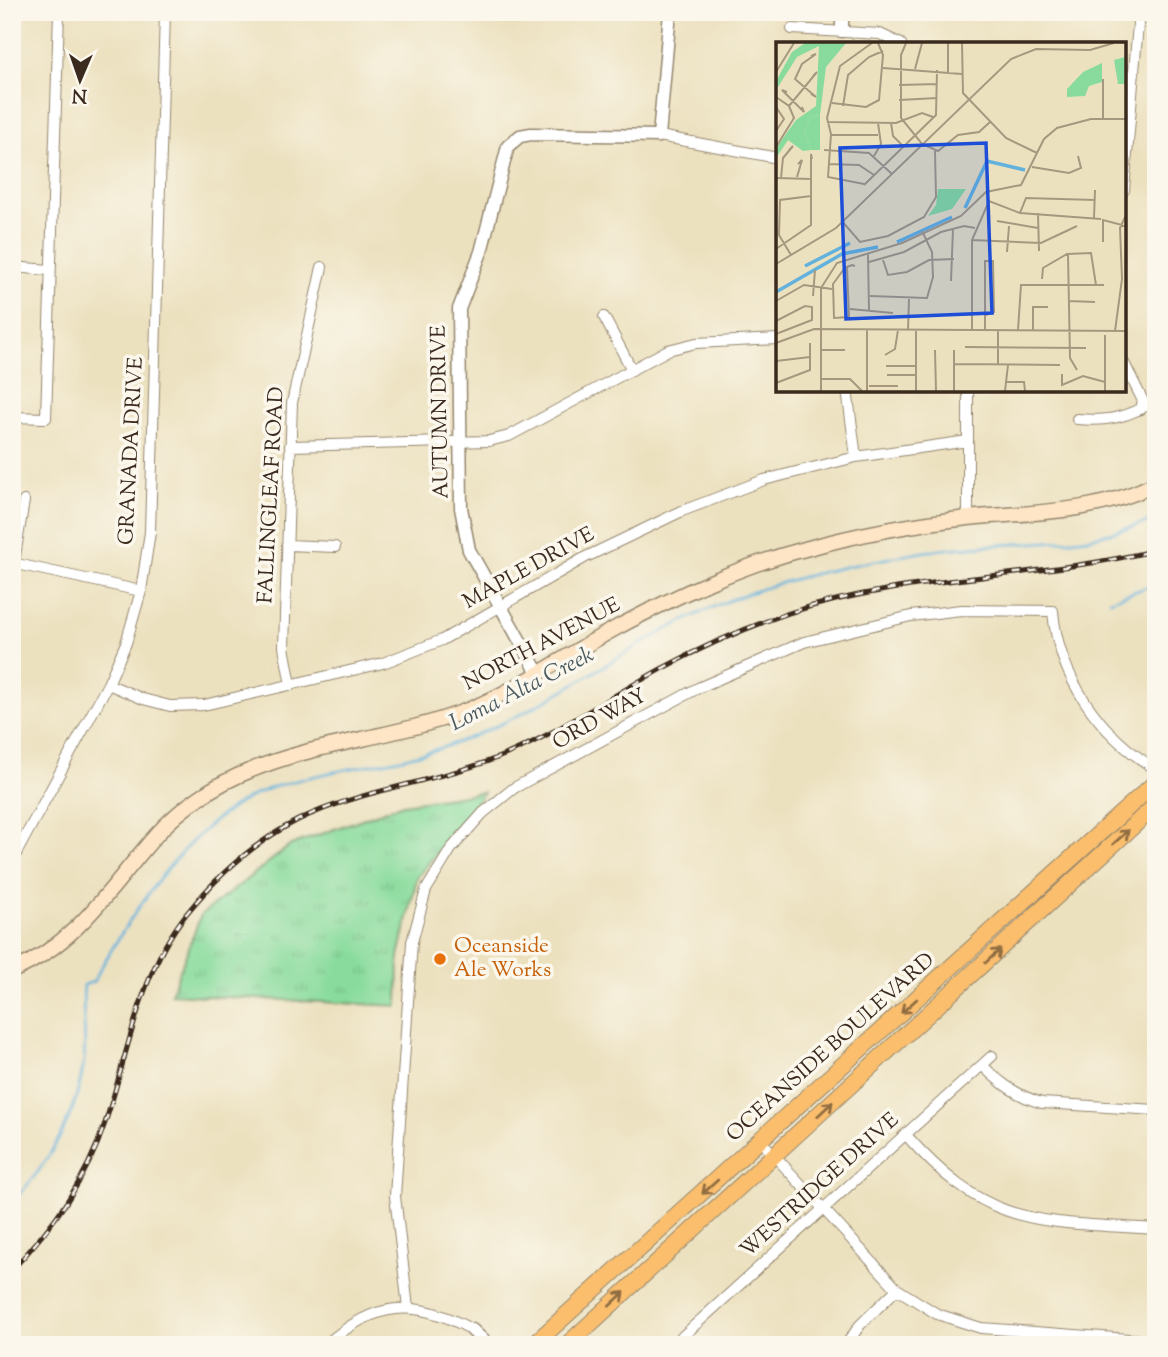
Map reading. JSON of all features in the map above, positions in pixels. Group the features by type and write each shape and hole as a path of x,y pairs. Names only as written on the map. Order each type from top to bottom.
{"main road":[{"name":"NORTH AVENUE","path":"12,971 46,954 75,933 160,831 189,806 224,783 276,761 425,725 473,708 616,628 702,584 801,550 877,531 968,518 1055,512 1106,501 1156,483"},
{"name":"OCEANSIDE BOULEVARD","path":"534,1345 1156,782"},
{"name":"OCEANSIDE BOULEVARD","path":"567,1345 1156,805"}],"street":[{"path":"12,417 46,418 59,12"},
{"name":"GRANADA DRIVE","path":"12,861 108,684 126,643 141,591 150,532 165,12"},
{"path":"670,12 659,136 776,158"},
{"path":"842,12 842,31"},
{"path":"1126,131 1128,72 1139,12"},
{"path":"792,29 880,34 897,42"},
{"name":"AUTUMN DRIVE","path":"538,673 469,550 464,533 459,309 481,252 508,146 512,141 531,134 659,136"},
{"path":"12,267 50,270"},
{"name":"FALLINGLEAF ROAD","path":"290,685 284,647 292,403 322,267"},
{"path":"604,317 632,370"},
{"path":"290,446 489,441 509,436 668,350 696,343 776,339"},
{"path":"1126,367 1143,401 1141,409"},
{"path":"847,392 856,457"},
{"path":"968,392 968,518"},
{"path":"1077,419 1104,422 1141,409 1156,400"},
{"name":"MAPLE DRIVE","path":"108,684 143,699 170,706 204,705 411,654 502,606 586,557 682,511 764,480 856,457 968,441"},
{"path":"12,575 24,501"},
{"path":"286,545 335,547"},
{"path":"14,563 141,591"},
{"name":"ORD WAY","path":"408,1308 395,1196 412,942 426,890 451,849 483,813 514,788 698,688 804,642 911,616 961,610 1053,611 1063,656 1086,706 1140,760 1156,769"},
{"name":"WESTRIDGE DRIVE","path":"673,1345 992,1056"},
{"path":"982,1065 1002,1084 1025,1098 1042,1103 1156,1110"},
{"path":"906,1135 935,1168 957,1186 986,1204 1016,1216 1051,1222 1156,1229"},
{"path":"761,1141 897,1289 937,1314 974,1326 1156,1341"},
{"path":"846,1345 860,1325 897,1289"},
{"path":"326,1345 362,1317 390,1309 408,1308 448,1316 472,1330 488,1345"}],"green space":[{"path":"484,792 417,878 399,956 398,1006 171,994 201,915 291,845 403,804"}],"waterway":[{"name":"Loma Alta Creek","path":"12,1202 49,1155 60,1137 75,1099 85,1051 84,985 93,982 126,926 168,868 192,841 218,818 245,800 274,787 318,775 428,752 488,730 667,630 763,588 831,570 923,552 1080,539 1156,520"},
{"path":"1110,600 1156,584"}],"railway":[{"path":"12,1270 67,1202 88,1164 105,1123 146,988 170,937 187,913 224,873 252,849 282,829 349,800 455,772 507,754 566,724 676,661 789,613 880,591 1064,567 1156,550"}],"place":[{"name":"Oceanside Ale Works","path":"440,959"}]}
